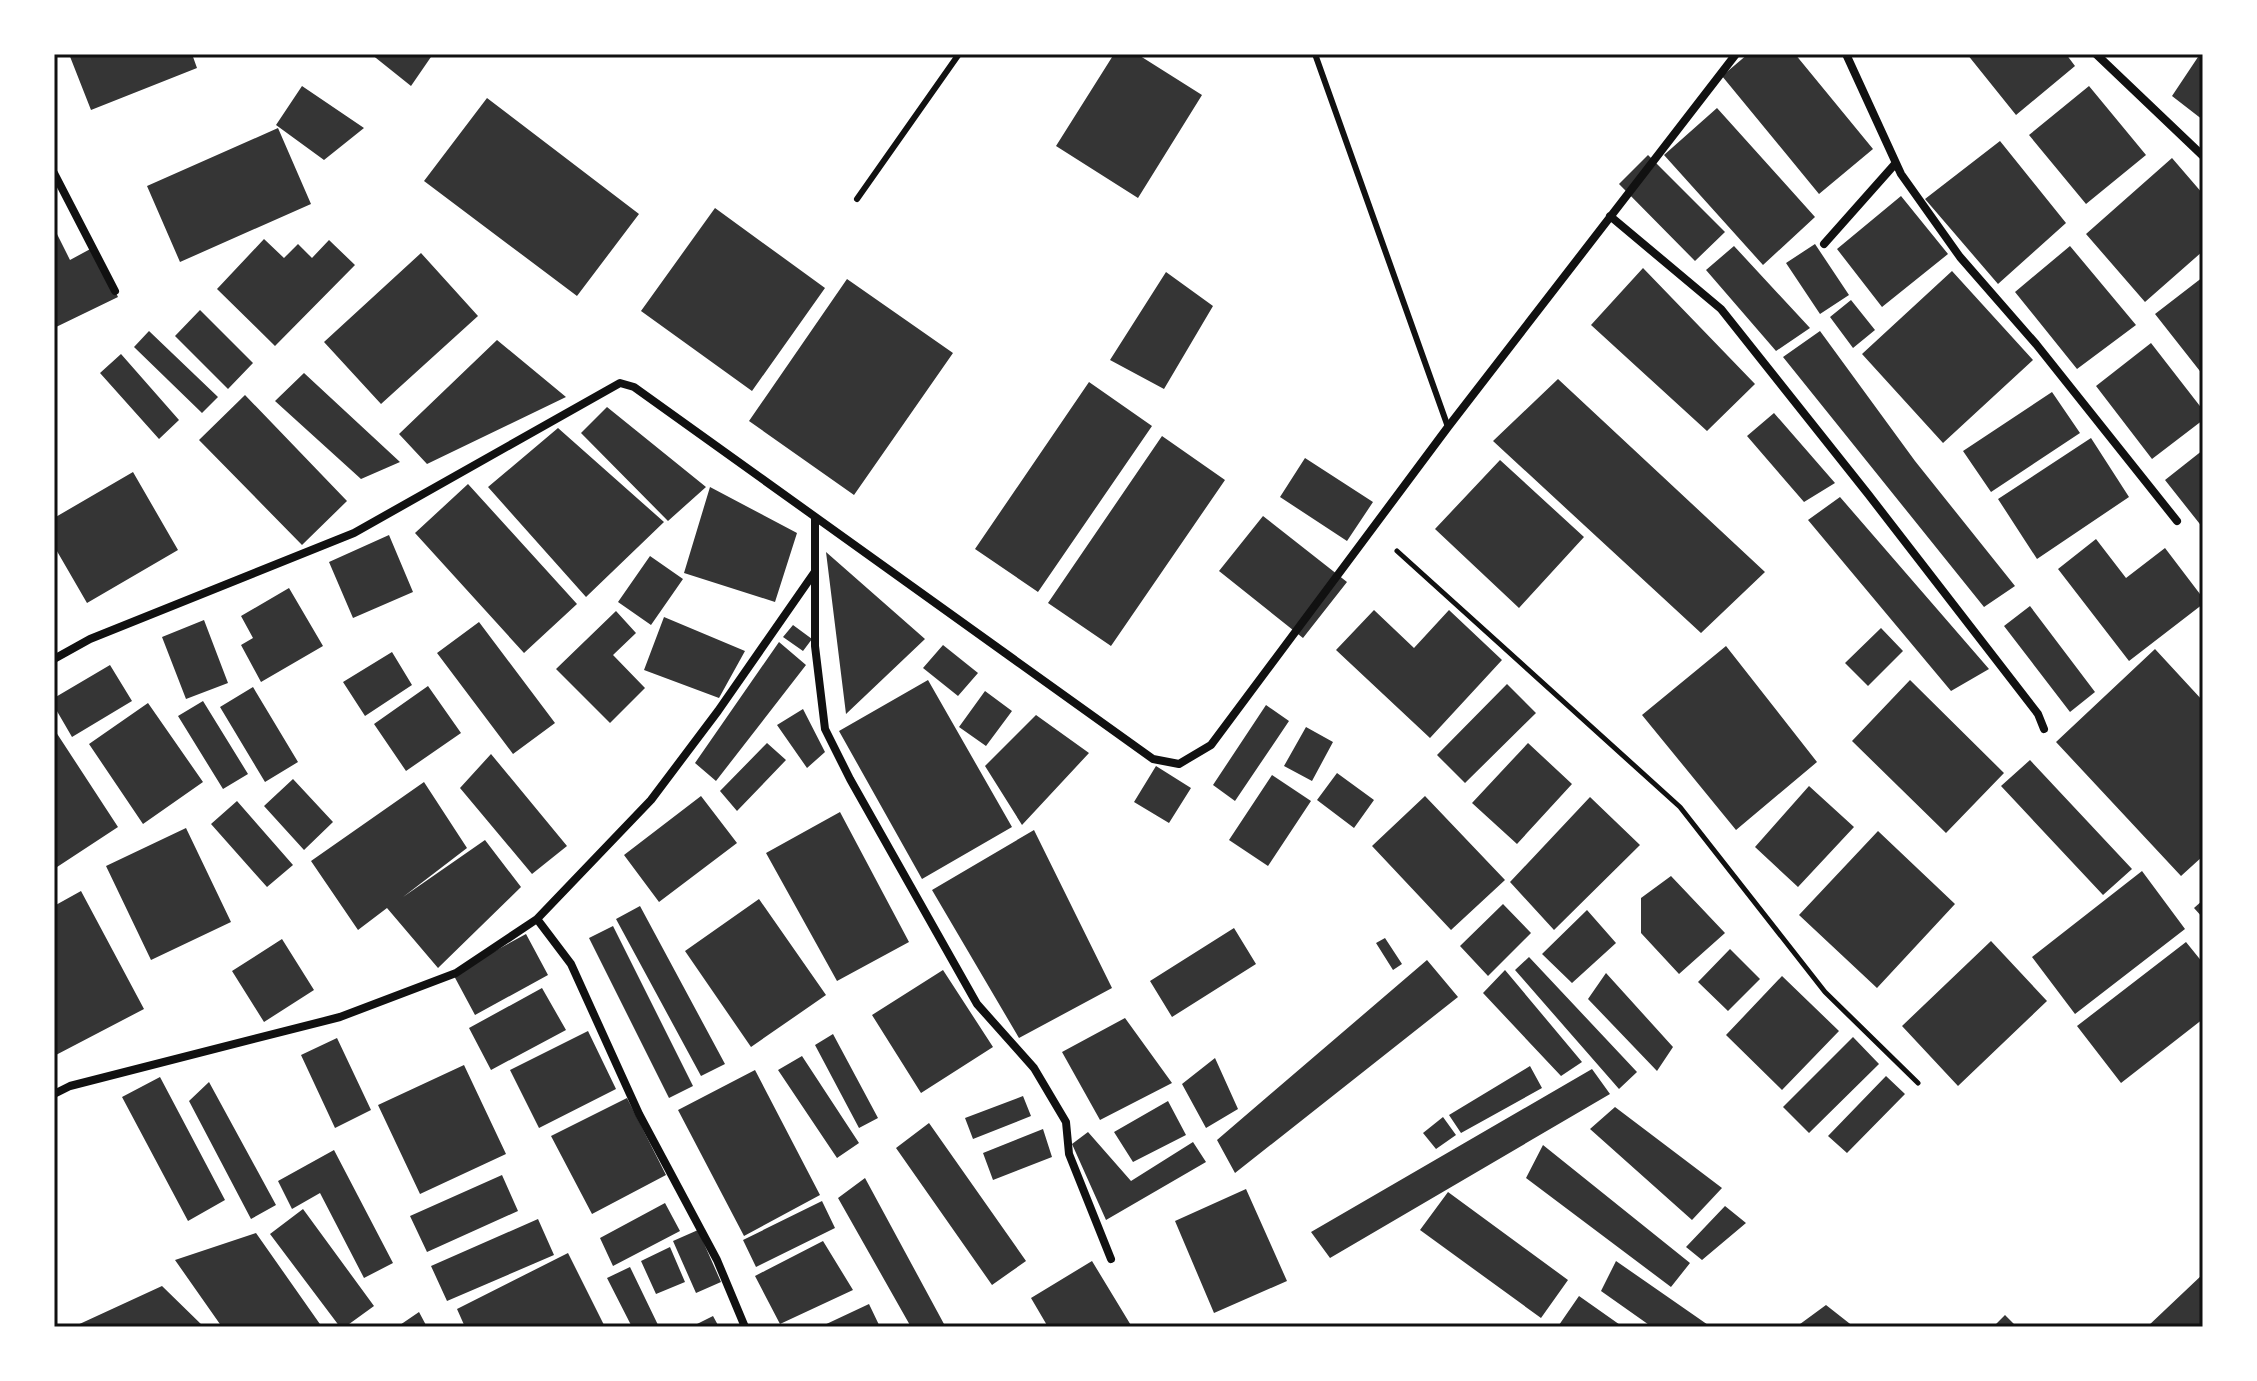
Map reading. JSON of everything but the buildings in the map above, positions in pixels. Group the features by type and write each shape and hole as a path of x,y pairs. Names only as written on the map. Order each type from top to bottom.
{"street":[{"path":"54,659 90,639 354,533 620,383 634,387 1153,759 1179,764 1211,745 1448,427 1736,54"},
{"path":"1846,54 1895,164 1960,257 2036,344 2177,521"},
{"path":"2096,54 2203,156"},
{"path":"1824,244 1895,164"},
{"path":"54,173 115,291"},
{"path":"1610,216 1721,309 2038,714 2044,729"},
{"path":"815,519 815,646 825,729 977,1004 1034,1068 1066,1122 1069,1154 1111,1259"},
{"path":"54,1094 70,1086 340,1017 456,973 537,919 651,800 718,711 814,573"},
{"path":"537,919 571,964 639,1114 717,1260 745,1327"}],"lane":[{"path":"857,199 959,54"},
{"path":"1315,54 1448,427"}],"path":[{"path":"1373,528 1680,807 1825,992 1918,1083"}]}
